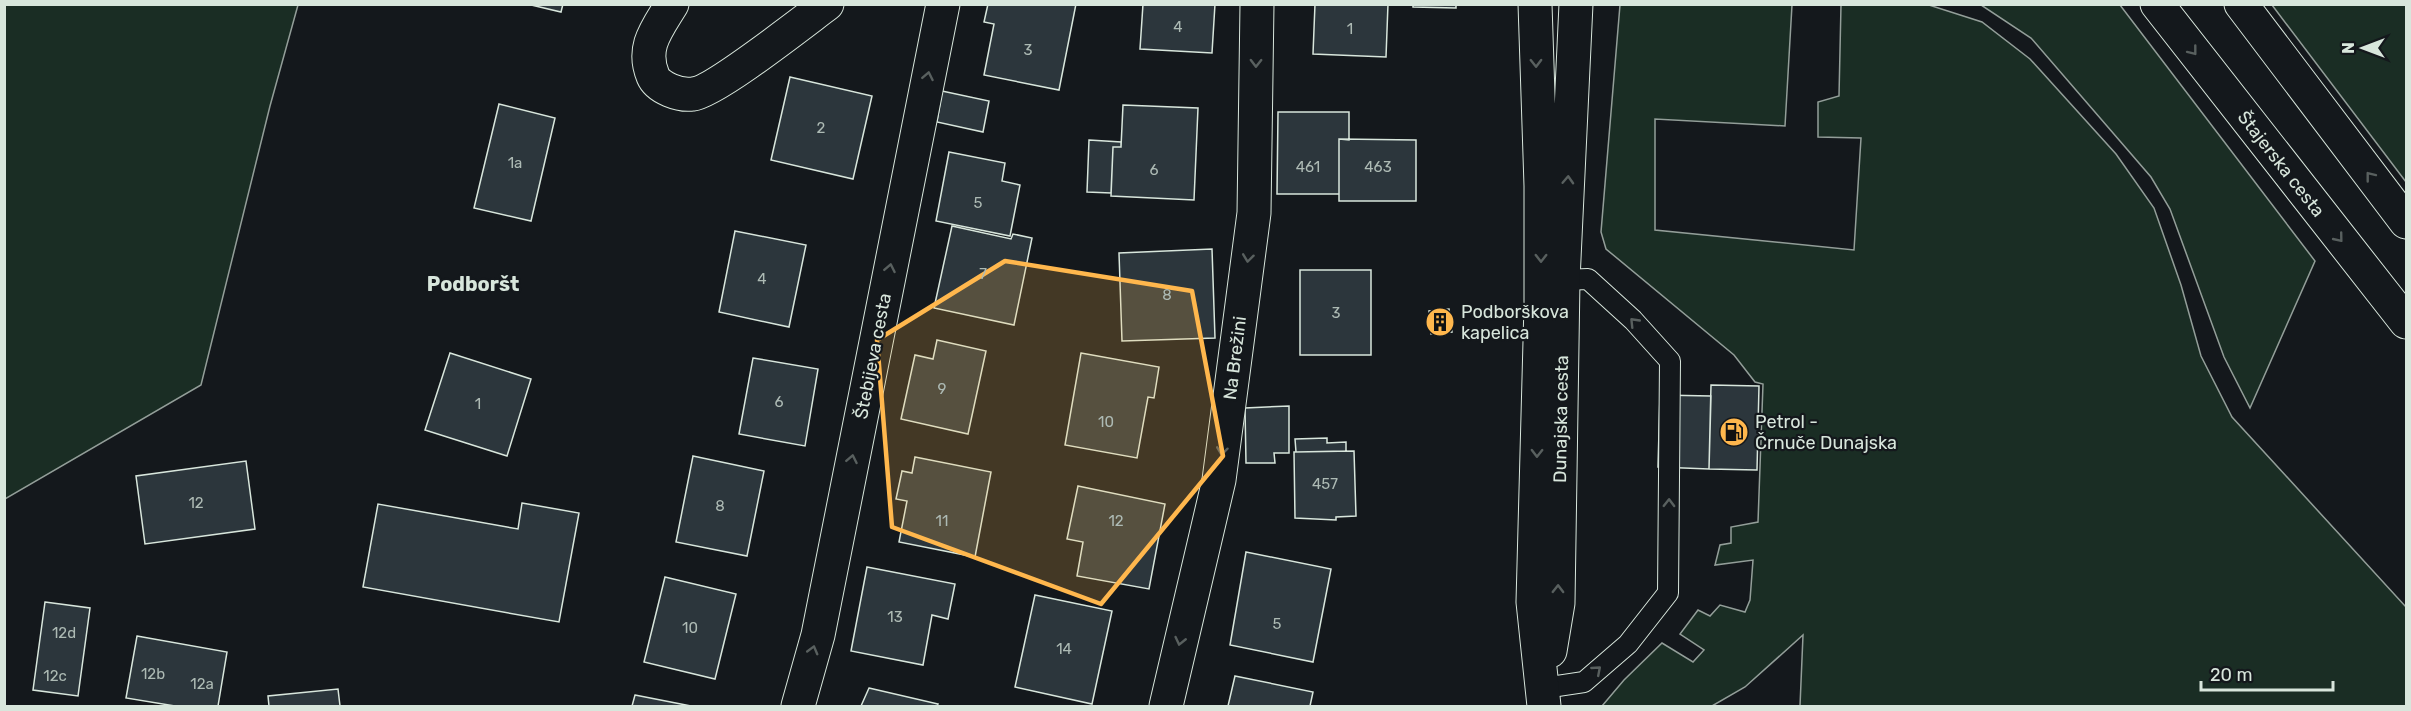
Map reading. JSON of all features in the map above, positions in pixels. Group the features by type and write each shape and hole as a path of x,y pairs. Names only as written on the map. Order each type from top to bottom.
{"main road":[{"path":"672,4 653,35 647,60 655,80 674,92 693,94 714,85 827,4"},
{"name":"Štebijeva cesta","path":"798,706 818,635 943,4"},
{"name":"Na Brežini","path":"1166,706 1219,480 1254,213 1257,4"},
{"name":"Dunajska cesta","path":"1535,4 1541,186 1541,304 1533,602 1544,697"},
{"name":"Dunajska cesta","path":"1544,697 1558,603 1563,280 1576,4"},
{"name":"Štajerska cesta","path":"2157,4 2406,322"},
{"path":"2241,4 2406,222"}],"lane":[{"path":"1544,697 1584,682 1628,644 1668,593 1670,361 1633,320 1588,279 1563,280"}],"highlighted area":[{"path":"1005,261 1192,291 1223,456 1101,604 892,527 877,340"}],"green space":[{"path":"4,5 298,5 270,106 201,385 5,499"},
{"path":"1620,5 1792,5 1785,126 1655,119 1655,230 1854,250 1861,138 1818,137 1818,102 1839,96 1841,5 1929,5 1982,22 2030,59 2116,154 2154,208 2181,285 2201,356 2232,417 2406,607 2406,706 1800,706 1803,635 1745,687 1712,706 1602,706 1624,680 1662,643 1693,662 1704,650 1680,634 1698,610 1710,616 1720,605 1745,612 1750,600 1753,560 1715,565 1720,545 1731,543 1731,527 1758,522 1763,384 1755,382 1734,355 1606,249 1601,232"},
{"path":"1981,5 2120,5 2315,261 2250,408 2224,357 2170,209 2151,177 2031,38"},
{"path":"2272,5 2406,5 2406,182"}],"building":[{"path":"527,4 563,4 561,12"},
{"path":"988,4 1076,4 1059,90 984,75 994,24 984,22"},
{"path":"1143,4 1215,4 1212,53 1140,49"},
{"path":"1315,4 1388,4 1386,57 1313,54"},
{"path":"1413,4 1456,4 1456,8 1413,7"},
{"path":"790,77 872,96 853,179 771,160"},
{"path":"942,91 989,101 983,132 937,122"},
{"path":"499,104 555,118 531,221 474,208"},
{"path":"1123,105 1198,108 1194,200 1111,196 1113,147 1121,147"},
{"path":"1278,112 1349,112 1349,140 1339,139 1339,194 1277,194"},
{"path":"1339,139 1416,140 1416,201 1339,201"},
{"path":"1089,140 1121,142 1121,147 1113,147 1111,193 1087,192"},
{"path":"949,152 1005,163 1002,181 1020,185 1010,236 936,221"},
{"path":"952,226 1011,239 1013,234 1032,238 1014,325 934,308"},
{"path":"735,231 806,245 789,327 719,312"},
{"path":"1212,249 1215,338 1122,341 1119,253"},
{"path":"1300,270 1371,270 1371,355 1300,355"},
{"name":"Podborškova kapelica","path":"1449,309 1452,332 1431,334 1429,311"},
{"path":"937,340 986,351 968,434 901,419 915,355 933,359"},
{"path":"450,353 531,379 507,456 425,430"},
{"path":"1081,353 1159,367 1154,398 1148,397 1137,458 1065,445"},
{"path":"753,358 818,369 805,446 739,434"},
{"name":"Petrol - Črnuče Dunajska","path":"1711,385 1759,386 1757,470 1709,469"},
{"path":"1660,395 1711,396 1709,469 1658,467"},
{"path":"1289,406 1289,453 1274,453 1275,463 1246,463 1245,408"},
{"path":"1327,438 1327,443 1346,442 1346,451 1296,452 1295,439"},
{"path":"1354,451 1356,516 1336,517 1336,520 1295,518 1294,452"},
{"path":"693,456 764,471 747,556 676,542"},
{"path":"915,457 991,472 975,557 899,542 907,501 896,499 902,471 912,473"},
{"path":"246,461 255,529 145,544 136,476"},
{"path":"1078,486 1165,504 1149,589 1077,576 1083,542 1067,539"},
{"path":"522,503 579,513 559,622 363,587 378,504 518,529"},
{"path":"1246,552 1331,569 1313,662 1230,645"},
{"path":"867,567 955,584 948,619 932,615 923,665 851,651"},
{"path":"665,577 736,594 715,679 644,662"},
{"path":"1035,595 1112,611 1092,704 1015,687"},
{"path":"45,602 90,608 78,696 33,690"},
{"path":"137,636 227,652 218,706 175,706 126,698"},
{"path":"1235,676 1313,692 1310,706 1228,706"},
{"path":"869,688 938,704 937,706 861,706"},
{"path":"338,689 340,706 269,706 268,696"},
{"path":"635,695 691,706 632,706"}],"place":[{"name":"Podborškova kapelica","path":"1440,322"},
{"name":"Petrol - Črnuče Dunajska","path":"1734,432"}],"district":[{"name":"Podboršt","path":"473,284"}]}
